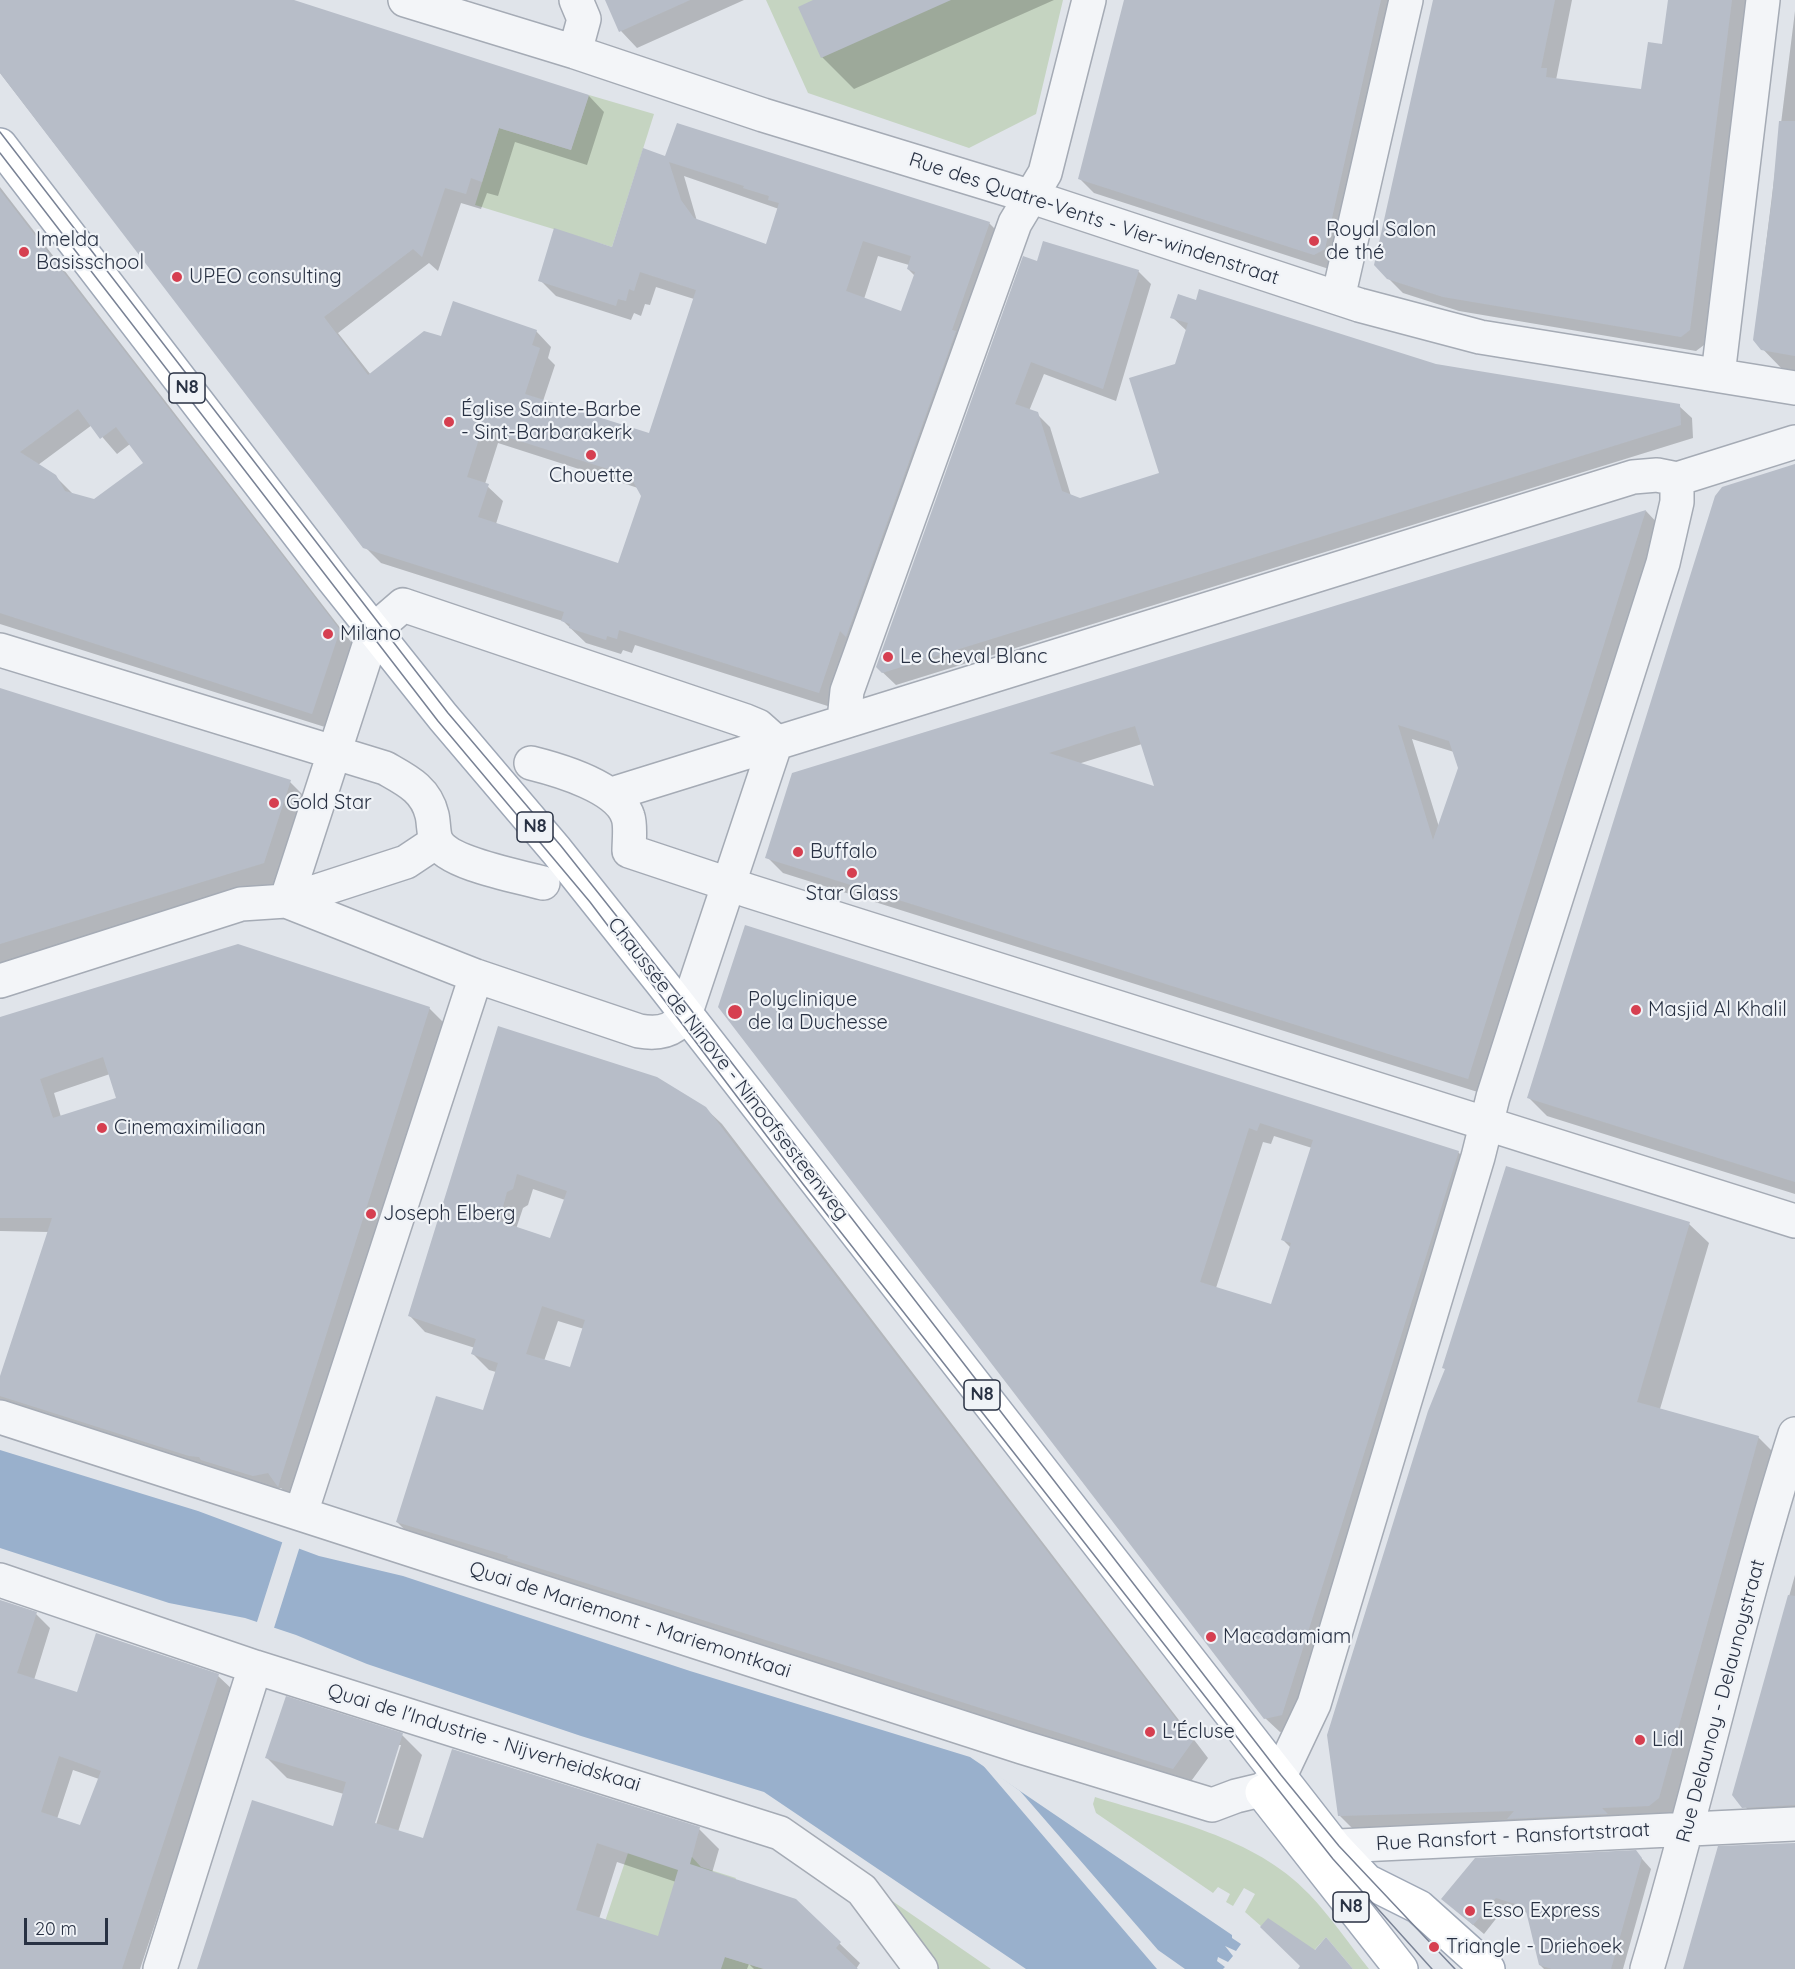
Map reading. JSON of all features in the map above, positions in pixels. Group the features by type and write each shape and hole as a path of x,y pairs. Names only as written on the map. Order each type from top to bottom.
{"main road":[{"name":"N8","path":"0,145 374,630"},
{"name":"Chaussée de Ninove - Ninoofsesteenweg","path":"374,630 470,751 598,904 681,1020 1318,1845 1401,1969"},
{"name":"Chaussée de Ninove - Ninoofsesteenweg","path":"1318,1845 1367,1881 1419,1907 1488,1969"}],"street":[{"name":"Rue des Quatre-Vents - Vier-windenstraat","path":"407,0 575,52 763,115 1032,197 1338,298 1480,337 1795,388"},
{"path":"575,52 584,19 576,0"},
{"path":"844,720 847,691 1015,223 1045,173 1089,0"},
{"path":"1338,298 1406,0"},
{"path":"1718,375 1763,0"},
{"path":"612,794 844,720 1633,477 1657,475 1677,479 1795,442"},
{"path":"1270,1784 1314,1704 1486,1124 1663,563 1677,502 1677,479"},
{"path":"286,901 374,630 403,605 746,721 758,726 776,742"},
{"path":"0,650 385,768 412,783 425,795 432,813 436,842 452,857 543,883"},
{"path":"286,901 476,976 639,1031 664,1033 681,1020 776,742"},
{"path":"531,763 548,767 612,794 628,817 629,851 729,885 1795,1221"},
{"path":"0,981 241,903 286,901 406,862 436,842"},
{"path":"301,1513 476,976"},
{"name":"Quai de Mariemont - Mariemontkaai","path":"0,1417 999,1740 1212,1805 1270,1784"},
{"name":"Rue Delaunoy - Delaunoystraat","path":"1647,1969 1688,1828 1772,1507 1795,1434"},
{"name":"Quai de l'Industrie - Nijverheidskaai","path":"0,1580 255,1667 780,1833 862,1890 921,1969"},
{"path":"160,1969 255,1667"},
{"name":"Rue Ransfort - Ransfortstraat","path":"1318,1845 1795,1824"}],"green space":[{"path":"766,0 1063,0 1036,114 969,148 808,93"},
{"path":"589,95 654,114 612,247 475,205 499,128 571,150"},
{"path":"1095,1797 1209,1832 1263,1858 1287,1874 1309,1894 1369,1969 1353,1969 1326,1937 1303,1963 1245,1912 1255,1894 1244,1888 1233,1906 1226,1902 1230,1894 1218,1887 1213,1893 1096,1813 1093,1804"},
{"path":"628,1853 692,1857 701,1867 736,1878 735,1880 748,1885 725,1957 764,1969 589,1969"},
{"path":"869,1885 991,1969 931,1969"}],"water":[{"path":"0,1450 198,1511 319,1556 403,1576 690,1671 970,1757 1232,1935 1232,1938 1241,1944 1236,1951 1225,1946 1233,1956 1228,1962 1218,1957 1217,1961 1225,1967 1223,1969 1026,1969 764,1792 581,1736 367,1664 296,1635 245,1618 169,1603 0,1548"}],"pier":[{"path":"283,1540 300,1546 273,1631 256,1625"},
{"path":"981,1763 1020,1791 1158,1950 1185,1969 1157,1969"}],"building":[{"path":"0,0 294,0 589,95 571,150 499,128 482,182 471,178 466,194 445,188 422,257 413,249 324,317 368,375 424,331 441,336 453,301 537,330 532,345 540,348 525,394 649,433 696,290 640,272 634,291 629,289 626,301 618,299 616,306 538,281 554,228 612,247 643,148 665,156 677,123 990,222 952,330 956,331 846,637 840,631 819,693 619,630 617,639 607,636 606,640 569,628 570,624 561,621 564,612 363,548 0,73","holes":["669,162 744,186 743,188 769,196 768,200 779,203 766,244 694,218 681,200","863,241 911,256 907,269 915,272 901,311 846,291","482,429 630,476 641,496 618,563 478,517 489,484 467,477"]},
{"path":"605,0 690,0 619,32"},
{"path":"813,0 951,0 821,58 798,7"},
{"path":"1124,0 1381,0 1325,249 1314,255 1078,179"},
{"path":"1433,0 1555,0 1541,68 1547,68 1546,77 1641,89 1648,42 1662,44 1668,0 1732,0 1690,330 1681,337 1443,297 1387,279 1374,265"},
{"path":"1779,121 1795,121 1795,356 1761,350 1753,340 1772,199"},
{"path":"0,190 340,630 312,714 0,613","holes":["78,409 100,439 116,427 143,463 94,499 65,491 56,475 20,452"]},
{"path":"1043,241 1139,270 1103,389 1031,362 1015,404 1038,412 1062,491 1080,498 1159,473 1129,378 1175,364 1188,323 1170,318 1178,294 1196,300 1199,289 1436,364 1680,404 1681,425 882,673 876,667 1023,256 1037,261"},
{"path":"1795,464 1795,1182 1527,1098 1715,496 1722,487"},
{"path":"1646,510 1468,1079 765,858 792,773","holes":["1398,725 1449,741 1458,768 1433,840","1135,726 1154,786 1049,753 1111,733"]},
{"path":"0,688 291,780 264,863 0,944"},
{"path":"745,925 1459,1151 1282,1715 1264,1719 718,1007","holes":["1260,1123 1313,1140 1281,1240 1291,1243 1271,1304 1200,1282 1249,1128 1257,1131"]},
{"path":"238,944 430,1007 278,1487 268,1473 253,1476 201,1460 199,1457 189,1456 0,1396 0,1376 52,1218 0,1218 0,1017","holes":["103,1057 116,1098 53,1118 40,1079"]},
{"path":"498,1026 657,1077 706,1107 1193,1741 1173,1769 396,1522 436,1396 483,1410 498,1363 471,1354 476,1339 408,1316","holes":["517,1174 567,1191 550,1238 499,1221 507,1192 513,1189","542,1306 585,1320 570,1367 526,1354"]},
{"path":"1506,1166 1690,1222 1637,1402 1759,1436 1659,1798 1649,1806 1602,1808 1608,1814 1507,1819 1514,1811 1338,1816 1327,1735 1428,1411 1445,1369 1442,1368"},
{"path":"1788,1595 1795,1596 1795,1805 1742,1808 1732,1795"},
{"path":"0,1600 37,1612 17,1673 77,1692 96,1633 219,1674 122,1969 0,1969","holes":["59,1756 101,1771 80,1825 41,1812"]},
{"path":"286,1696 403,1733 375,1823 423,1838 452,1749 700,1827 690,1864 796,1899 841,1942 836,1948 858,1969 764,1969 725,1957 721,1969 197,1969 252,1800 333,1826 346,1782 265,1758","holes":["597,1843 678,1870 658,1936 576,1910"]},
{"path":"1795,1843 1795,1969 1683,1969 1718,1846"},
{"path":"1636,1850 1642,1858 1611,1969 1552,1969 1539,1965 1525,1907 1496,1898 1473,1925 1441,1899 1475,1858"},
{"path":"1268,1918 1315,1950 1326,1937 1353,1969 1298,1969 1300,1966 1260,1927"}],"tram line":[{"path":"0,132 448,713 561,846 688,1006 1281,1775 1339,1846 1455,1969"},
{"path":"0,153 438,721 590,902 803,1184 1273,1783 1333,1859 1432,1969"}],"place":[{"name":"Royal Salon de thé","path":"1314,241"},
{"name":"Imelda Basisschool","path":"24,252"},
{"name":"UPEO consulting","path":"177,277"},
{"name":"Église Sainte-Barbe - Sint-Barbarakerk","path":"449,422"},
{"name":"Chouette","path":"591,455"},
{"name":"Milano","path":"328,634"},
{"name":"Le Cheval Blanc","path":"888,657"},
{"name":"Gold Star","path":"274,803"},
{"name":"Buffalo","path":"798,852"},
{"name":"Star Glass","path":"852,873"},
{"name":"Masjid Al Khalil","path":"1636,1010"},
{"name":"Polyclinique de la Duchesse","path":"735,1012"},
{"name":"Cinemaximiliaan","path":"102,1128"},
{"name":"Joseph Elberg","path":"371,1214"},
{"name":"Macadamiam","path":"1211,1637"},
{"name":"L'Écluse","path":"1150,1732"},
{"name":"Lidl","path":"1640,1740"},
{"name":"Esso Express","path":"1470,1911"},
{"name":"Triangle - Driehoek","path":"1434,1947"}]}
